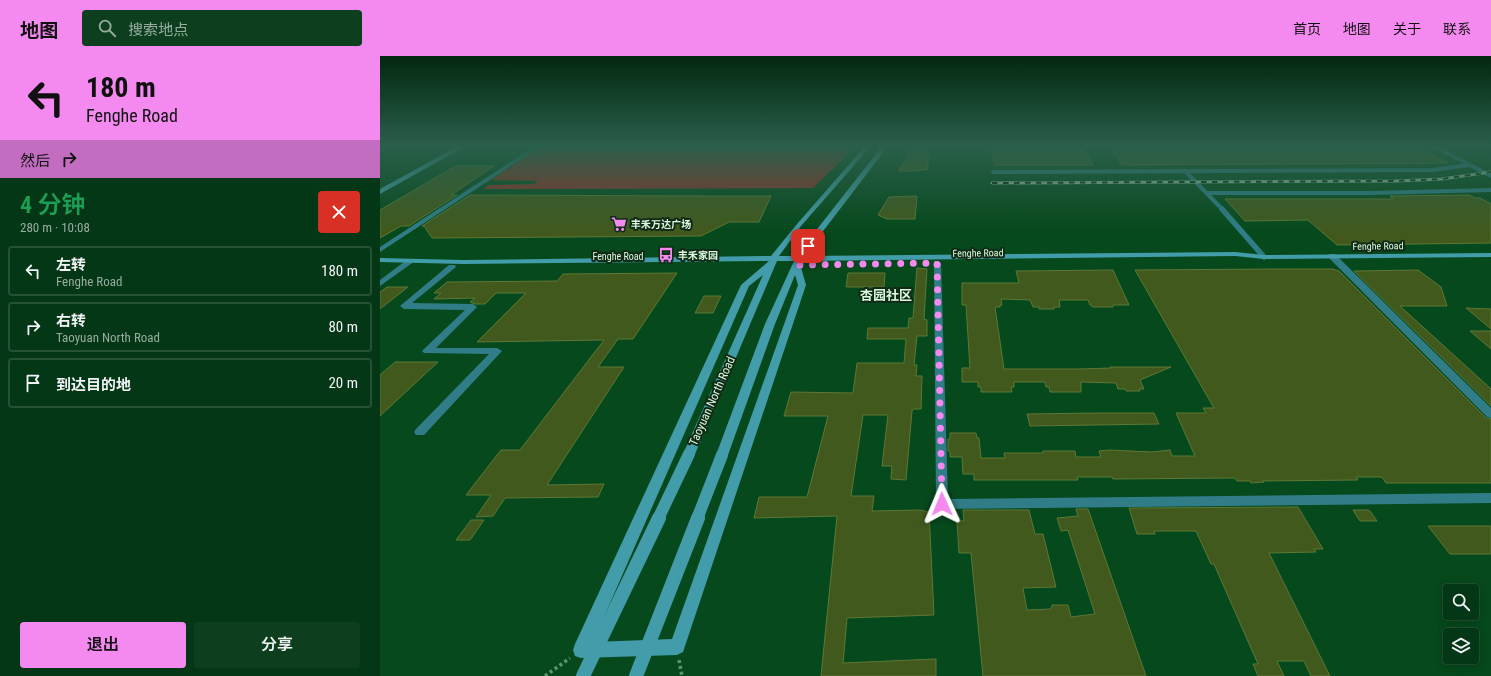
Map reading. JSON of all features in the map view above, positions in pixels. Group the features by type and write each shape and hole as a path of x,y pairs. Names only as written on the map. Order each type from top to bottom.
{"main road":[{"path":"380,186 402,174"},
{"path":"380,192 413,174"},
{"name":"Taoyuan North Road","path":"583,676 689,454 772,262 799,225 844,174"},
{"name":"Taoyuan North Road","path":"636,676 722,455 770,324 798,261 816,234 863,174"},
{"name":"Fenghe Road","path":"380,267 1235,254 1264,257"},
{"name":"Fenghe Road","path":"798,261 937,263 1239,260 1264,257 1491,255"},
{"name":"Fenghe Road","path":"380,260 772,262"},
{"path":"772,262 745,285 581,650 677,647 802,285 798,261"}],"street":[{"path":"380,250 496,174"},
{"path":"1332,256 1491,414"},
{"path":"380,284 411,261"},
{"path":"937,263 942,504 1491,498"},
{"path":"420,432 497,351 427,351 473,307 404,306 452,266"}],"lane":[{"path":"1188,174 1264,257"},
{"path":"1207,193 1371,193 1491,190"}],"path":[{"path":"545,676 581,650"}],"shaded area":[{"path":"500,174 827,174 813,188 483,189 489,185 534,184 537,181 491,180"}],"building":[{"path":"442,174 482,174 451,195 457,195 409,226 401,226 380,238 380,210"},
{"path":"470,195 771,196 759,222 729,222 701,236 432,238 424,226 422,226"},
{"path":"1469,195 1475,198 1480,198 1491,204 1491,243 1337,245 1308,220 1245,221 1225,199 1393,199 1390,196"},
{"path":"917,196 915,219 887,219 878,215 889,197"},
{"path":"917,268 927,269 924,319 927,320 927,336 917,336 914,365 917,365 916,376 922,376 921,409 913,409 912,411 906,480 891,479 892,466 882,466 888,415 863,415 851,496 874,496 872,511 920,510 929,512 934,615 847,618 843,663 936,659 936,676 821,676 837,516 754,518 759,497 807,497 828,416 784,416 791,392 853,393 857,363 904,363 906,339 867,339 868,328 908,328 909,318 913,318"},
{"path":"1333,269 1339,271 1486,418 1491,419 1491,483 1386,483 1382,477 1356,477 1358,480 1263,481 1264,482 1251,483 1250,481 1237,481 1235,478 1113,479 1112,477 1077,477 1078,480 974,480 974,474 963,474 962,457 950,457 950,451 948,451 948,439 950,439 950,433 976,433 977,438 979,438 981,458 1005,458 1004,453 1043,453 1043,451 1075,451 1076,457 1101,457 1099,451 1109,450 1152,452 1170,450 1172,456 1195,456 1176,413 1206,413 1203,408 1214,408 1135,270"},
{"path":"1113,270 1129,305 1093,307 1090,305 1088,300 1059,300 1060,307 1054,307 1054,309 1039,309 1039,307 1033,307 1030,300 1001,299 1002,305 1000,305 1000,307 995,307 1004,369 1171,367 1140,380 1144,389 1139,389 1140,391 1126,391 1125,389 1118,389 1116,383 1081,382 1081,392 1050,392 1049,387 1046,387 1045,382 1014,382 1014,387 1011,387 1012,392 981,392 981,387 978,387 978,382 962,382 962,368 970,368 966,305 962,305 962,283 1019,283 1016,271"},
{"path":"1418,270 1441,287 1447,306 1400,306 1491,389 1491,406 1354,271"},
{"path":"677,273 633,339 618,339 598,367 624,367 547,485 604,484 598,497 505,498 493,516 476,517 491,495 466,495 501,450 520,450 604,340 477,342 526,293 496,293 485,304 475,304 470,302 475,298 434,299 441,293 434,293 447,282 557,281 563,274"},
{"path":"848,273 885,273 884,287 846,287"},
{"path":"387,287 408,287 380,309 380,292"},
{"path":"704,296 721,296 713,313 695,313"},
{"path":"1466,308 1491,309 1491,329"},
{"path":"1470,331 1491,331 1491,349"},
{"path":"395,362 438,362 380,416 380,375"},
{"path":"1154,413 1159,424 1030,426 1027,414"},
{"path":"1298,507 1323,549 1314,549 1316,552 1269,553 1330,676 1311,676 1304,661 1277,661 1284,676 1258,676 1253,664 1258,664 1214,564 1211,564 1196,531 1154,531 1155,534 1137,534 1129,508"},
{"path":"1076,509 1088,509 1146,676 983,676 971,553 959,553 957,521 964,521 963,510 1029,510 1035,534 1043,534 1056,587 1023,588 1027,610 1051,609 1052,605 1068,605 1071,617 1095,614 1068,530 1061,531 1057,518 1078,516"},
{"path":"1353,510 1368,510 1377,521 1360,521"},
{"path":"471,520 484,520 470,540 456,540"},
{"path":"1428,526 1491,526 1491,554 1450,554"}],"railway":[{"path":"992,183 1395,181 1442,179 1477,174"}],"place":[{"name":"丰禾万达广场","path":"619,224"},
{"name":"丰禾家园","path":"666,255"}],"district":[{"name":"杏园社区","path":"886,295"}],"route":[{"path":"808,246 799,258 797,265 937,263 942,504"}]}
